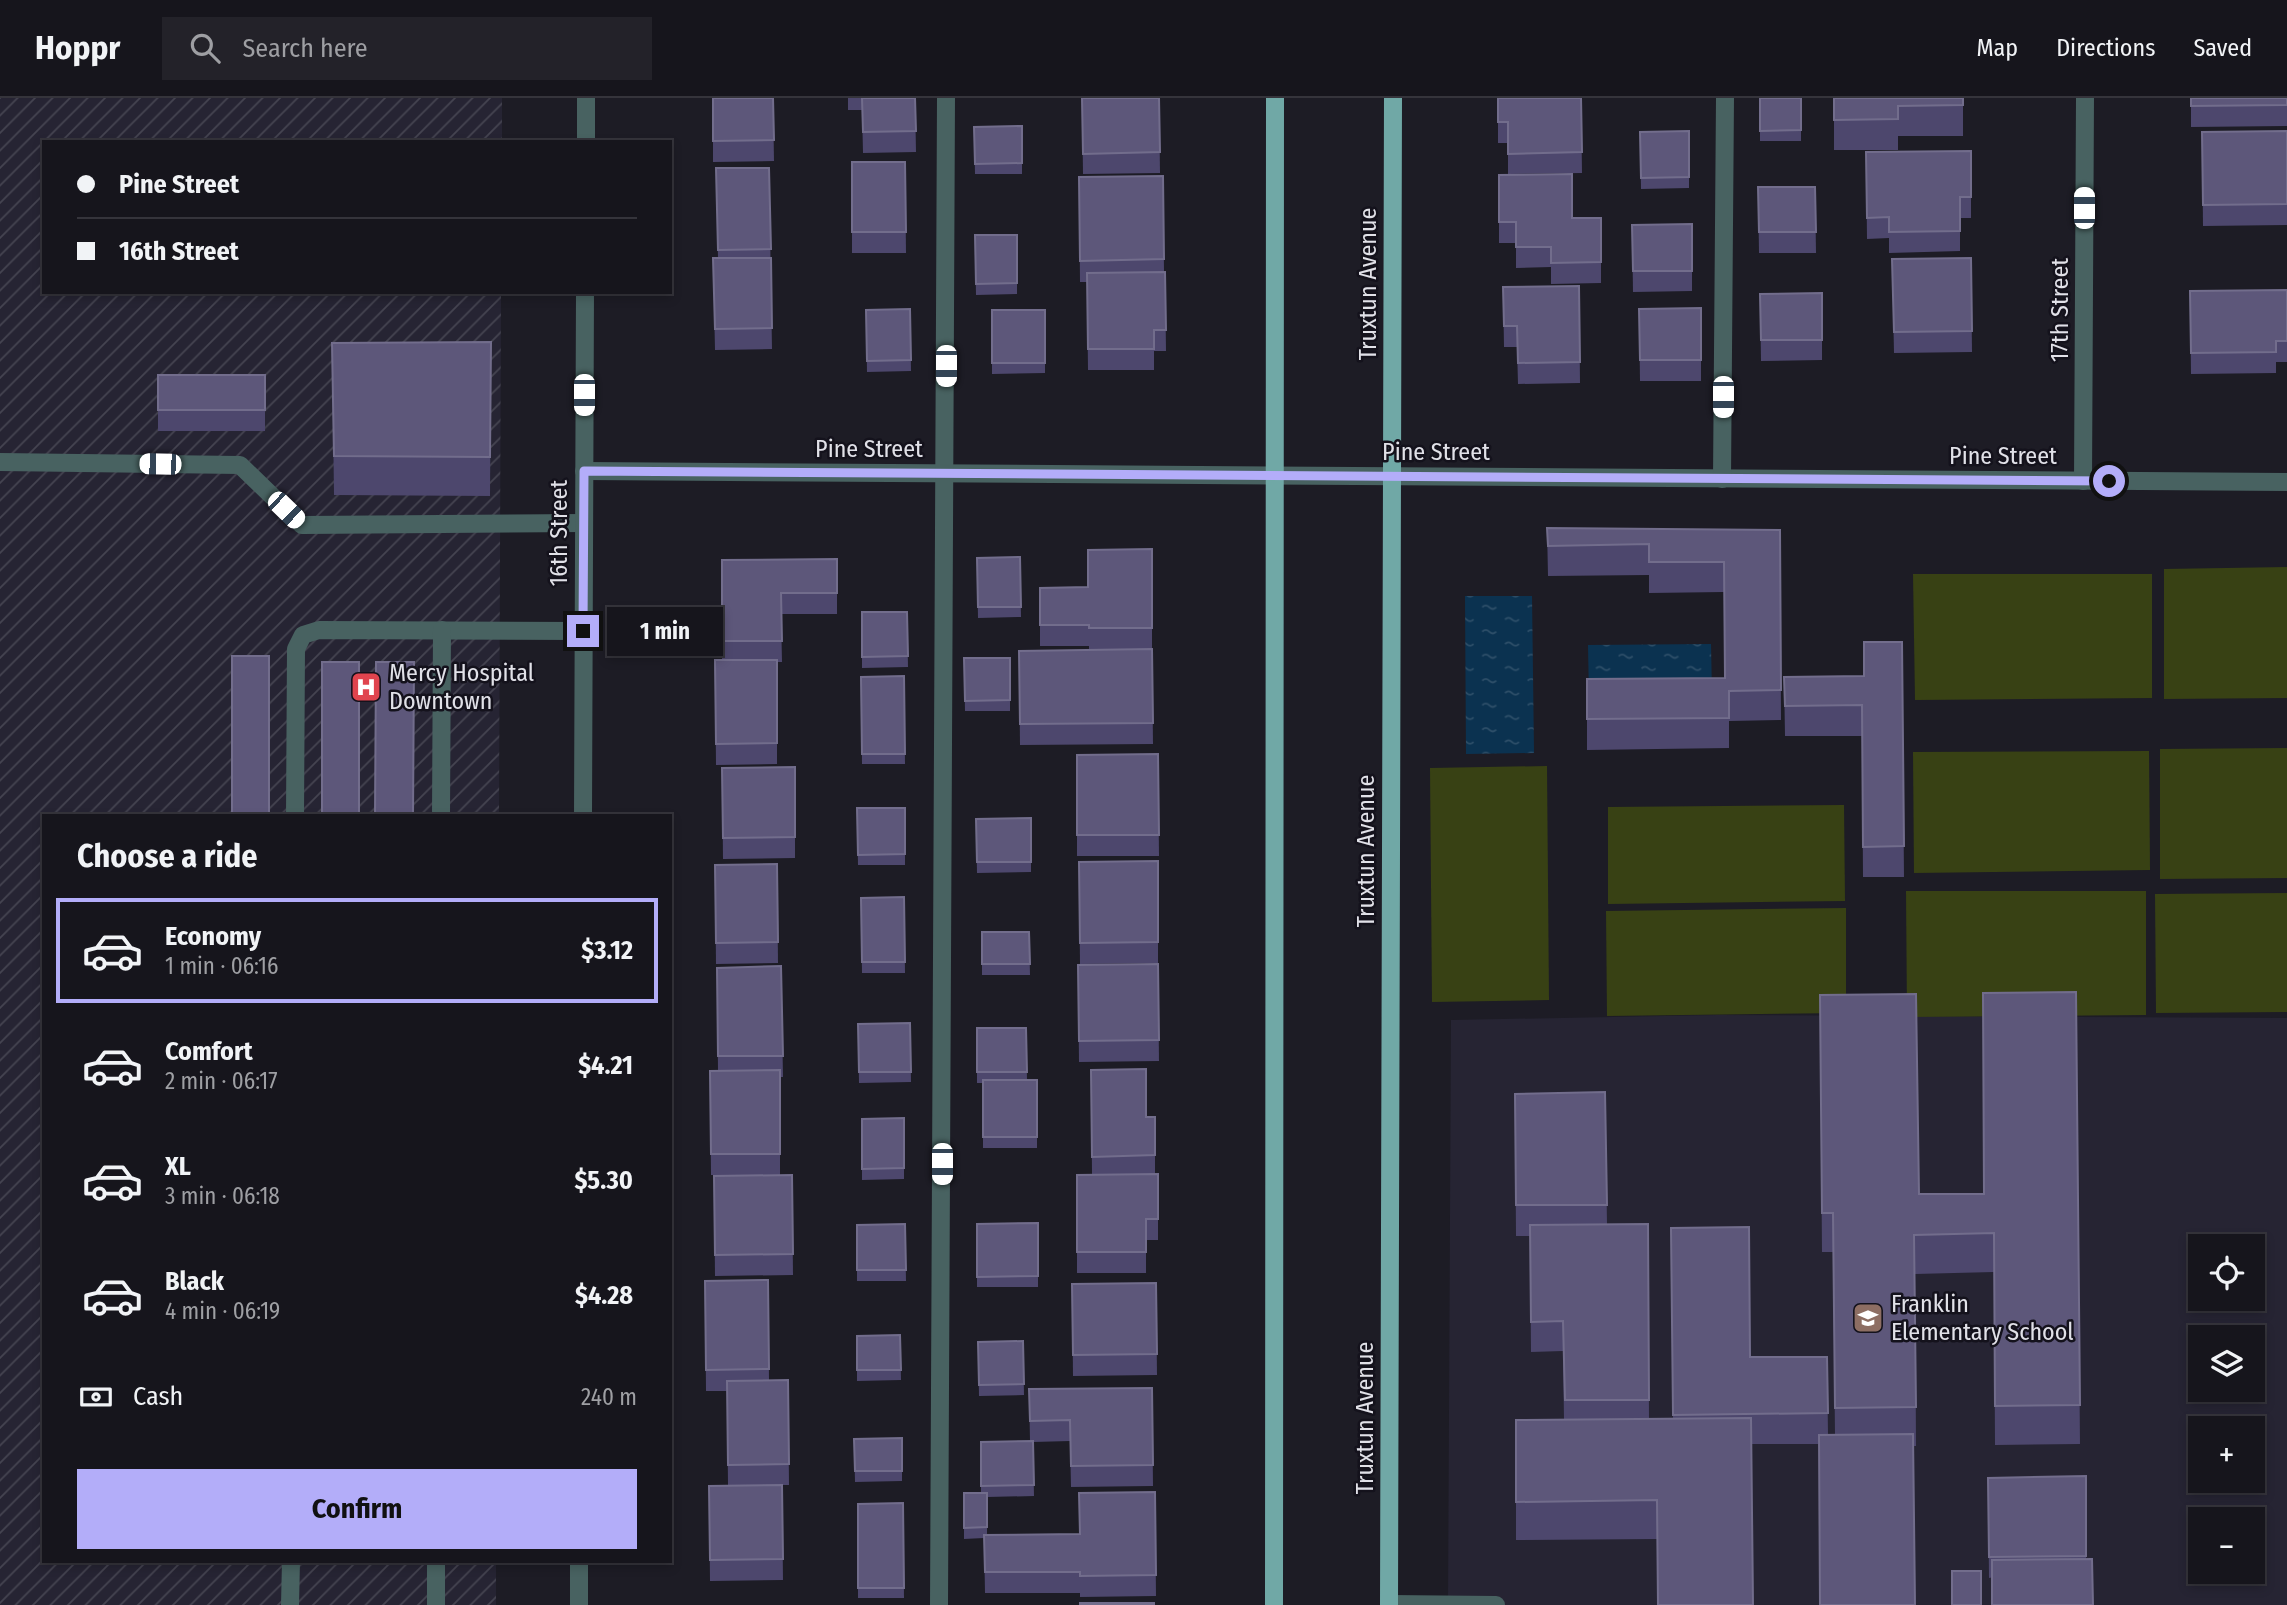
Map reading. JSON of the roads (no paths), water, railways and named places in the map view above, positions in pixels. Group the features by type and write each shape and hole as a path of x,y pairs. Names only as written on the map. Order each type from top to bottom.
{"main road":[{"path":"1274,1605 1275,98"},
{"name":"Truxtun Avenue","path":"1389,1605 1393,98"}],"street":[{"path":"586,98 586,140"},
{"path":"939,1605 946,98"},
{"path":"1722,479 1725,98"},
{"name":"17th Street","path":"2083,481 2085,98"},
{"name":"16th Street","path":"583,814 585,294"},
{"path":"0,462 240,465 302,525 584,523"},
{"name":"Pine Street","path":"584,471 2287,482"},
{"path":"295,814 296,649 303,635 319,630 583,631"},
{"path":"441,814 442,630"},
{"path":"290,1563 290,1605"},
{"path":"436,1563 436,1605"},
{"path":"579,1563 579,1605"},
{"path":"1389,1605 1496,1605"}],"water":[{"path":"1465,596 1532,596 1534,753 1466,754"},
{"path":"1711,644 1712,695 1589,696 1588,645"}],"place":[{"name":"Mercy Hospital Downtown","path":"366,687"},
{"name":"Franklin Elementary School","path":"1868,1318"}]}
